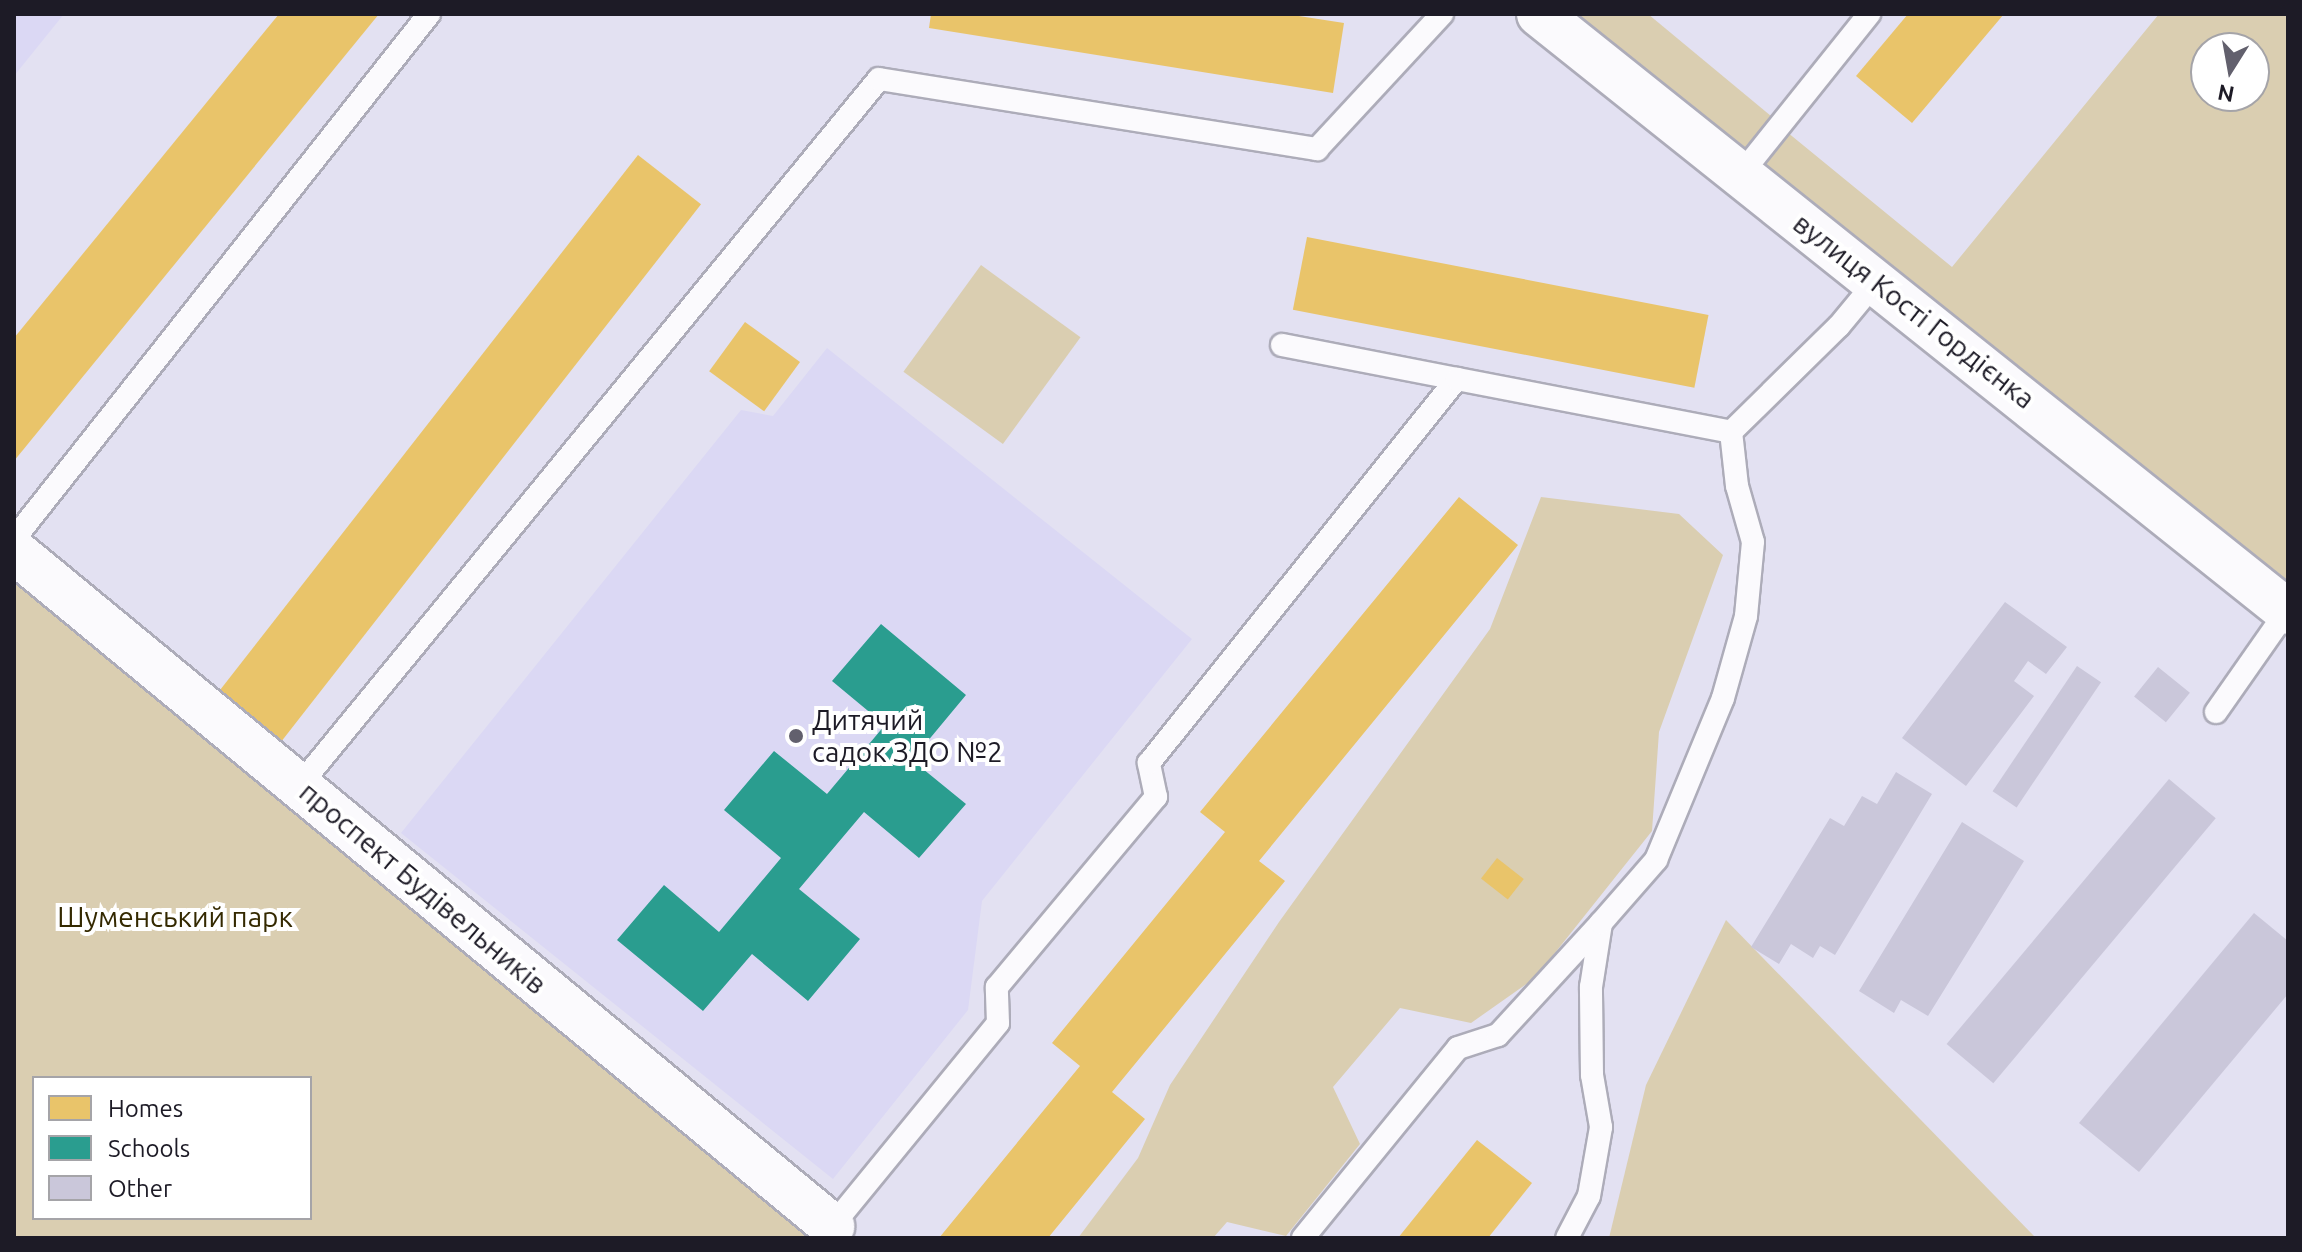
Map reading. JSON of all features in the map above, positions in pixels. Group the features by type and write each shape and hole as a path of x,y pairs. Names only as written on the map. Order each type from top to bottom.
{"street":[{"name":"вулиця Кості Гордієнка","path":"1539,14 1877,280 2287,612"},
{"name":"проспект Будівельників","path":"14,551 832,1226"}],"lane":[{"path":"14,539 429,14"},
{"path":"299,786 879,79 1317,149 1442,14"},
{"path":"1741,174 1869,14"},
{"path":"1731,432 1839,326 1877,280"},
{"path":"1282,345 1731,432"},
{"path":"832,1226 998,1023 997,987 1156,797 1149,763 1457,379"},
{"path":"1303,1238 1458,1048 1498,1035 1656,860 1698,766 1746,616 1753,542 1737,486 1731,432"},
{"path":"2216,712 2287,612"},
{"path":"1567,1238 1589,1196 1601,1127 1592,1075 1591,987 1601,923"}],"shaded area":[{"path":"14,14 64,14 14,76"},
{"name":"Дитячий садок ЗДО №2","path":"827,348 1192,639 982,901 968,1010 833,1179 401,833 741,410 773,416"}],"green space":[{"path":"1563,14 1648,14 1777,121 1742,163"},
{"path":"2159,14 2288,14 2288,587 1755,172 1787,132 1952,267"},
{"path":"981,265 1081,337 1003,444 903,372"},
{"path":"1541,497 1679,514 1723,555 1659,732 1652,831 1535,978 1471,1023 1400,1008 1333,1087 1360,1144 1286,1236 1227,1222 1213,1238 1078,1238 1138,1158 1170,1085 1279,922 1490,629"},
{"name":"Шуменський парк","path":"14,575 818,1238 14,1238"},
{"path":"1726,920 2036,1238 1609,1238 1646,1085"}],"building: Homes":[{"path":"279,14 379,14 14,461 14,338"},
{"path":"931,14 1286,14 1344,23 1333,93 929,28"},
{"path":"1908,14 2004,14 1912,123 1856,76"},
{"path":"638,155 701,204 281,742 218,693"},
{"path":"1307,237 1708,315 1694,388 1293,310"},
{"path":"745,322 800,362 764,411 709,371"},
{"path":"1459,497 1518,545 1259,861 1285,881 1112,1092 1145,1119 1048,1238 939,1238 1080,1066 1052,1043 1225,832 1200,812"},
{"path":"1497,858 1524,879 1508,899 1481,878"},
{"path":"1477,1140 1532,1183 1488,1238 1398,1238"}],"building: Schools":[{"path":"881,624 966,695 912,760 966,804 919,858 864,812 799,889 860,939 808,1001 752,954 703,1011 617,940 664,885 719,932 781,858 724,810 774,751 827,794 885,725 832,681"}],"building: Other":[{"path":"2005,602 2067,647 2046,674 2028,661 2014,681 2034,696 1966,786 1902,738"},
{"path":"2077,666 2101,682 2017,807 1993,791"},
{"path":"2158,667 2190,693 2166,722 2134,697"},
{"path":"1896,772 1932,794 1835,955 1820,946 1813,958 1791,944 1779,964 1751,947 1830,818 1844,826 1862,796 1877,804"},
{"path":"2169,779 2216,818 1993,1083 1947,1044"},
{"path":"1962,822 2024,861 1928,1016 1901,1000 1894,1013 1859,991"},
{"path":"2254,913 2288,941 2288,994 2139,1172 2079,1123"}],"place":[{"name":"Дитячий садок ЗДО №2","path":"796,736"}]}
